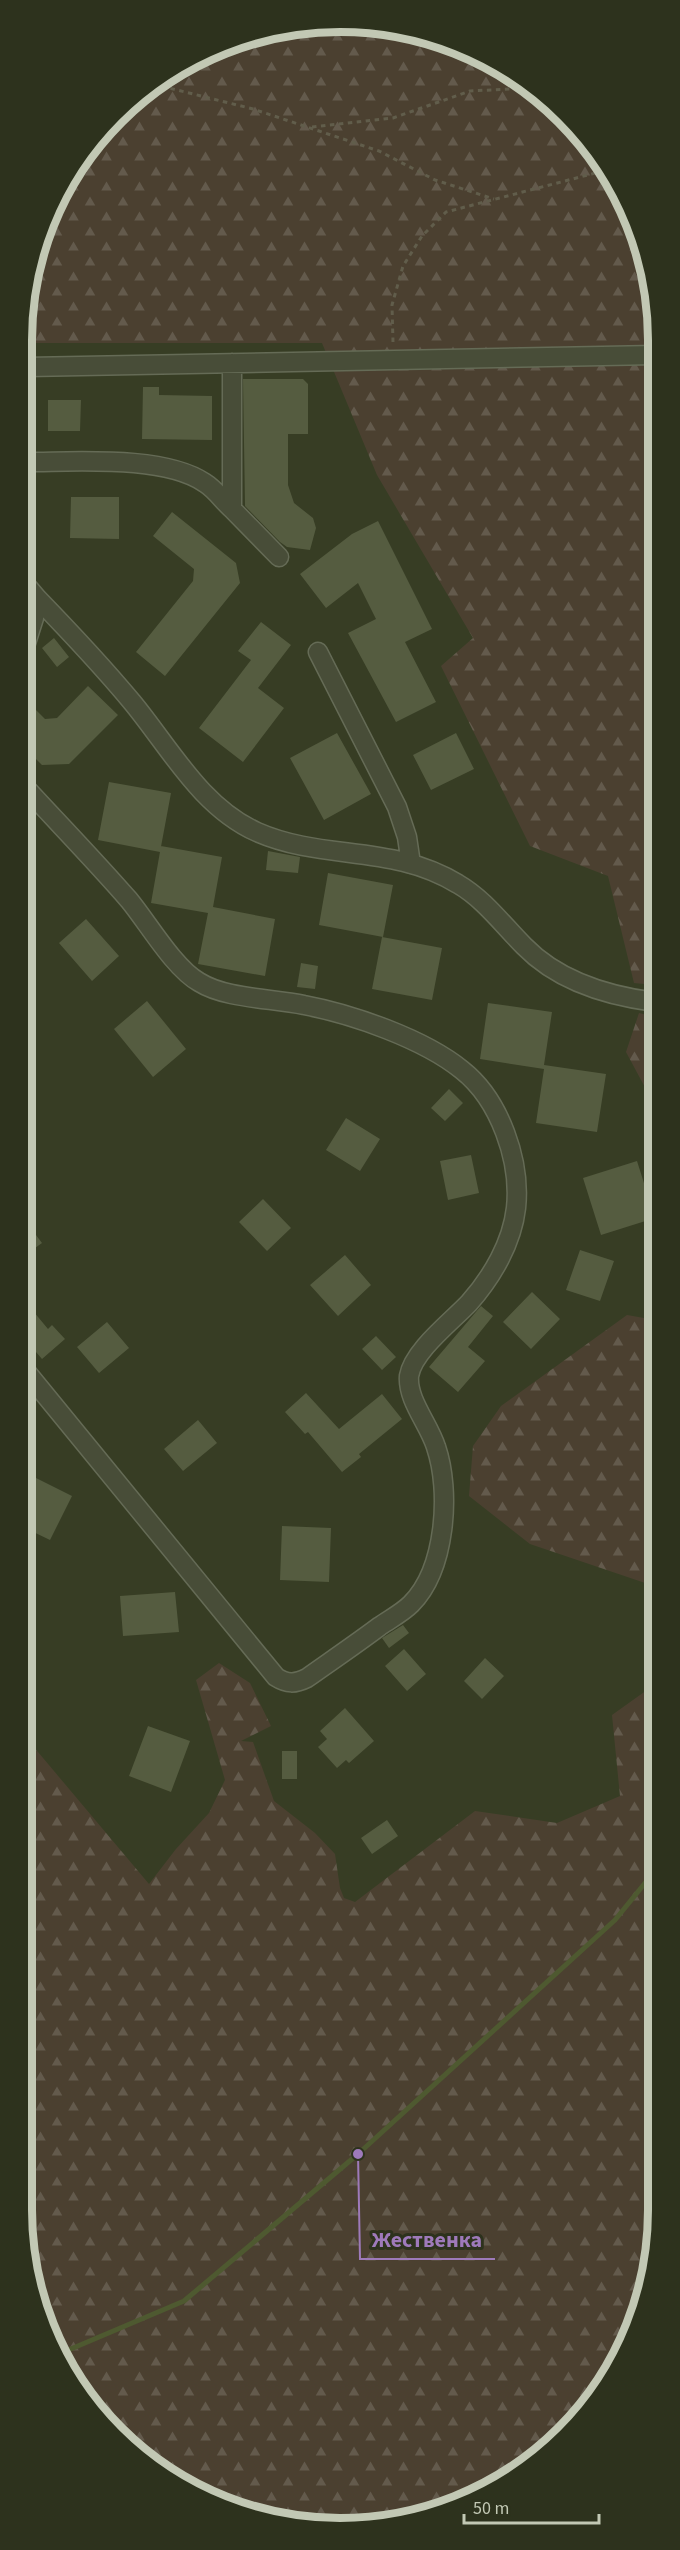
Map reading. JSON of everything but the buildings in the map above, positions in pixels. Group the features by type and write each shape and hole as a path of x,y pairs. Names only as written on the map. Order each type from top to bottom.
{"street":[{"path":"32,367 648,355"},
{"path":"232,363 232,509"},
{"path":"32,462 114,462 161,467 205,483 279,557"},
{"path":"32,592 34,618 32,624"},
{"path":"32,592 133,704 192,781 215,804 240,823 280,841 301,846 359,852 411,864 445,876 473,894 526,949 562,975 608,994 648,1001"},
{"path":"318,652 397,807 407,837 411,864"},
{"path":"32,794 129,900 183,969 201,984 221,991 336,1012 406,1038 462,1070 478,1085 502,1128 514,1168 517,1188 516,1210 510,1237 491,1274 470,1302 420,1353 410,1373 409,1387 436,1446 444,1478 444,1521 434,1563 412,1603 297,1683 290,1683 276,1677 32,1379"}],"path":[{"path":"164,87 253,109 379,151 435,180 495,200"},
{"path":"310,128 393,118 470,91 519,89"},
{"path":"394,360 392,305 403,266 417,243 446,212 599,172"}],"green space":[{"path":"320,32 380,34 439,48 494,73 528,95 543,108 585,152 617,204 638,260 648,320 648,984 634,983 608,876 530,846 441,666 473,638 377,475 322,343 32,343 34,300 42,260 63,204 83,169 108,137 137,108 169,83 204,63 260,42"},
{"path":"639,1013 648,1015 648,1093 626,1052"},
{"path":"627,1315 648,1319 648,1584 530,1544 469,1496 473,1446 501,1406"},
{"path":"219,1663 250,1683 271,1726 241,1741 253,1742 274,1801 315,1833 335,1854 340,1888 344,1898 355,1902 475,1811 557,1823 620,1796 612,1715 648,1689 648,2230 638,2290 625,2328 607,2364 585,2398 558,2428 528,2455 494,2477 458,2495 420,2508 360,2518 300,2516 241,2502 186,2477 152,2455 137,2442 95,2398 63,2346 42,2290 32,2230 32,1745 149,1884 176,1849 209,1813 225,1780 196,1680"}],"waterway":[{"path":"66,2351 184,2301 358,2154 615,1920 648,1879"}],"place":[{"name":"Жественка","path":"358,2154"}]}
